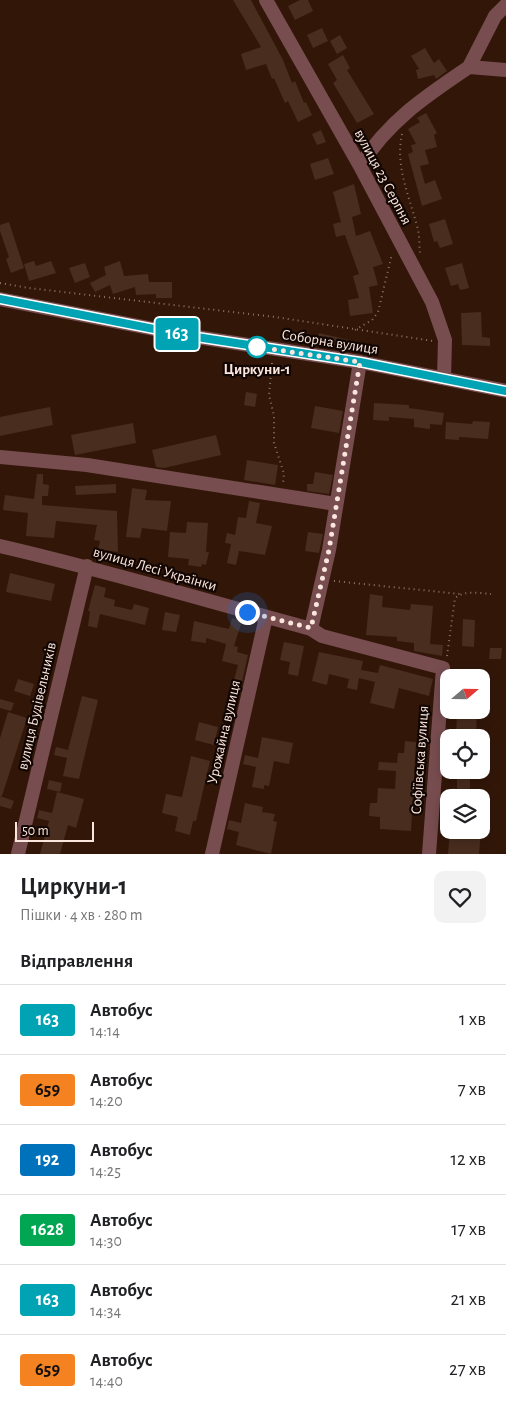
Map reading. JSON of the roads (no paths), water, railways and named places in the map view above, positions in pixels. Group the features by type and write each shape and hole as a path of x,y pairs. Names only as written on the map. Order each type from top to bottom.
{"street":[{"name":"вулиця 23 Серпня","path":"266,0 360,166 432,302 444,340 444,378"},
{"path":"360,166 374,143 404,113 469,67 495,16 506,4"},
{"path":"469,67 505,68"},
{"name":"Соборна вулиця","path":"0,299 190,336 360,362 506,391"},
{"path":"311,628 336,504 360,362"},
{"path":"0,457 87,466 336,504"},
{"name":"вулиця Лесі Українки","path":"0,546 87,566 155,587 311,628 322,636 443,668"},
{"name":"вулиця Будівельників","path":"18,854 87,566"},
{"name":"Урожайна вулиця","path":"212,854 266,617"},
{"name":"Софіївська вулиця","path":"429,854 443,668"}],"place":[{"name":"Циркуни-1","path":"257,347"}]}
